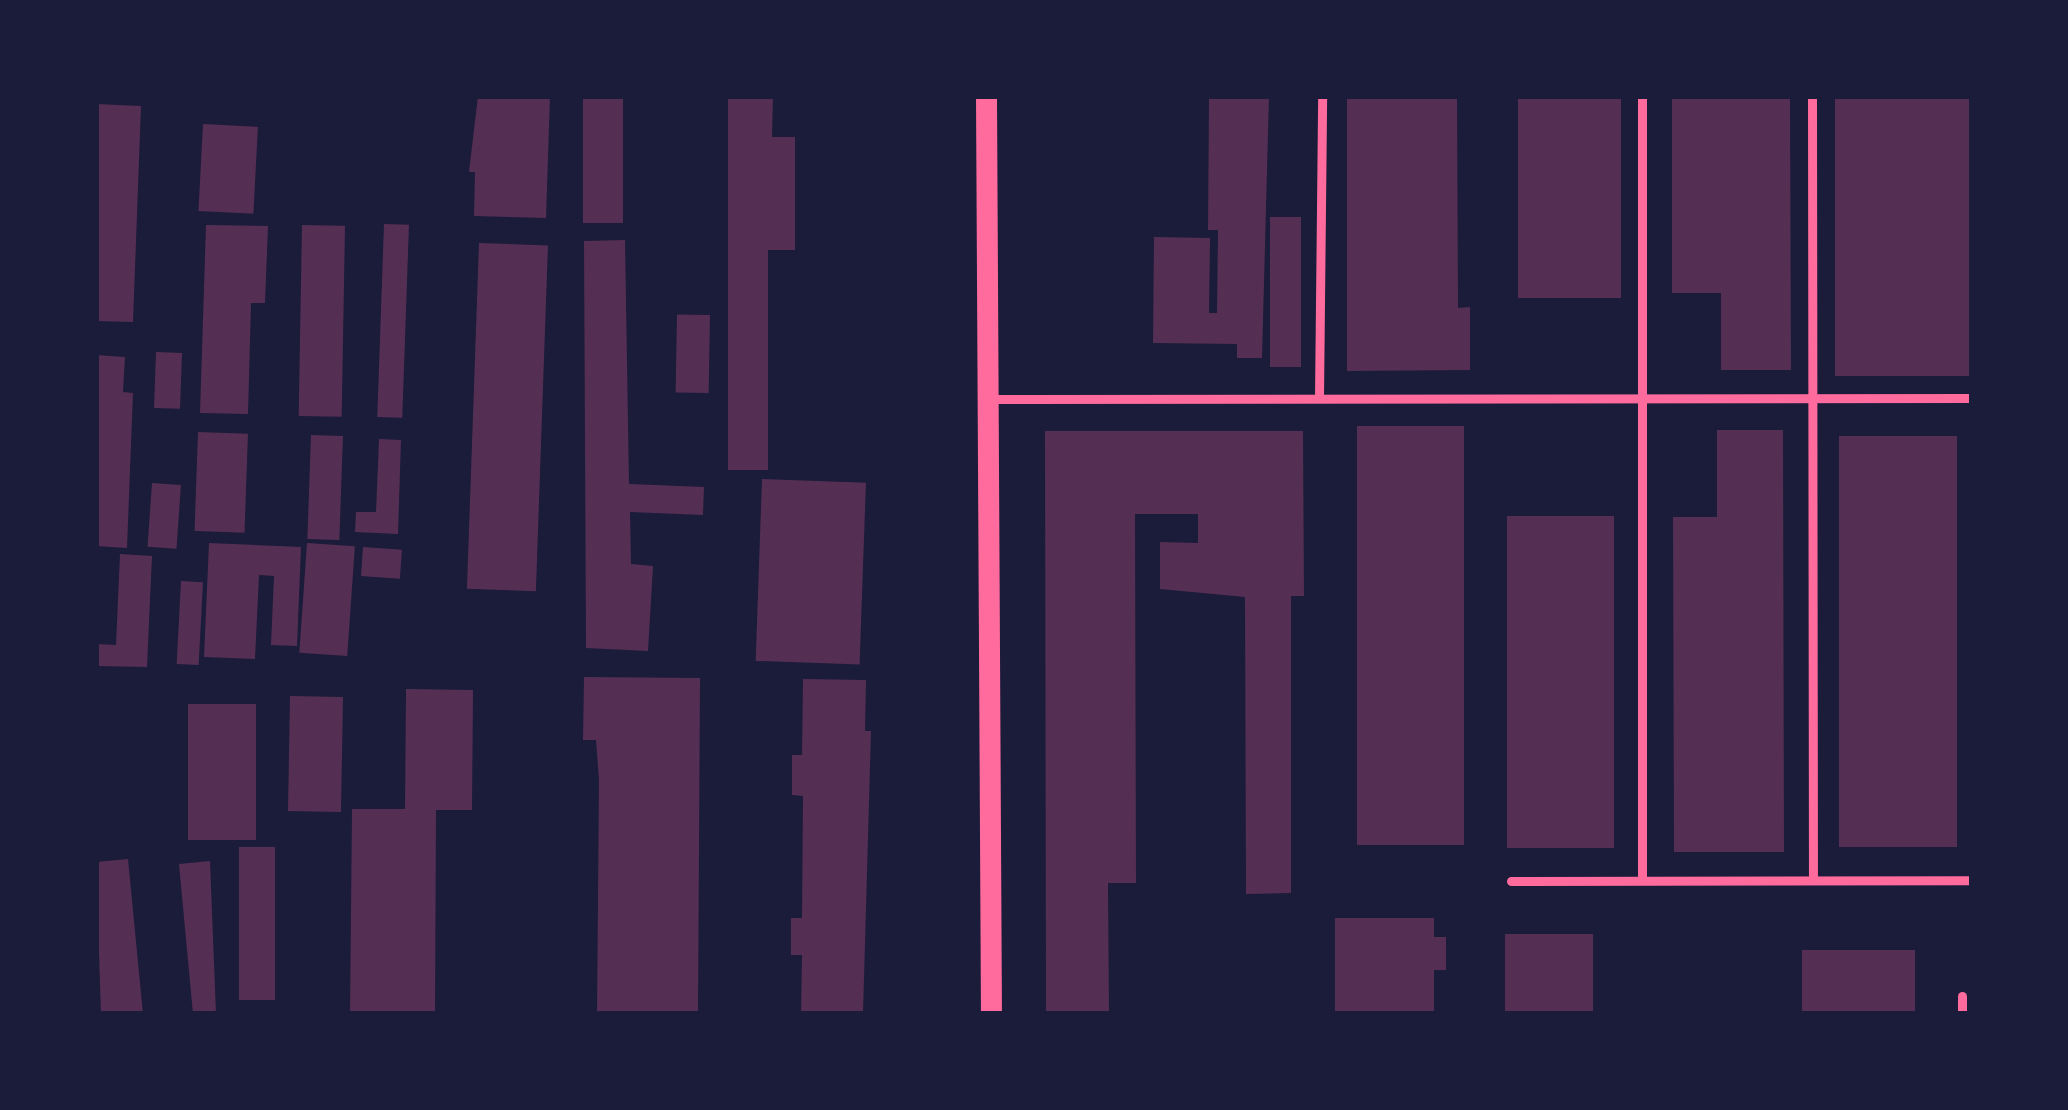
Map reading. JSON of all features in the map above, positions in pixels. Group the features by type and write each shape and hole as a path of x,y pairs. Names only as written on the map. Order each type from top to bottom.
{"street":[{"path":"986,96 991,1014"}],"lane":[{"path":"1319,398 1322,96"},
{"path":"1642,96 1642,880"},
{"path":"1812,96 1813,880"},
{"path":"988,399 1972,398"},
{"path":"1511,881 1972,880"},
{"path":"1962,996 1962,1014"}],"building":[{"path":"478,96 550,96 546,218 474,216 475,172 469,172"},
{"path":"583,96 623,96 623,223 583,223"},
{"path":"728,96 773,96 772,137 795,137 795,250 768,250 768,470 728,470"},
{"path":"1209,96 1269,96 1262,358 1237,358 1237,344 1153,343 1154,237 1210,238 1209,313 1217,313 1218,230 1208,230"},
{"path":"1347,96 1457,96 1458,308 1470,307 1470,370 1347,371"},
{"path":"1518,96 1621,96 1621,298 1518,298"},
{"path":"1672,96 1790,96 1791,370 1721,370 1721,293 1672,293"},
{"path":"1835,96 1972,96 1972,376 1835,376"},
{"path":"96,104 141,106 133,322 96,321"},
{"path":"203,124 258,127 253,214 198,211"},
{"path":"1270,217 1301,217 1301,367 1270,367"},
{"path":"384,224 409,225 402,418 377,417"},
{"path":"206,225 268,226 265,303 251,303 248,414 200,413"},
{"path":"302,225 345,226 342,417 299,416"},
{"path":"625,240 629,484 704,487 703,515 630,512 631,564 653,566 648,651 586,648 584,241"},
{"path":"479,243 548,245 536,591 467,589"},
{"path":"677,314 710,315 709,393 676,392"},
{"path":"156,352 182,353 180,409 154,408"},
{"path":"96,355 125,357 123,392 133,393 127,548 96,546"},
{"path":"1357,426 1464,426 1464,845 1357,845"},
{"path":"1717,430 1783,430 1784,852 1674,852 1673,517 1717,517"},
{"path":"1045,431 1303,431 1304,596 1291,596 1291,893 1246,894 1245,597 1160,589 1160,542 1198,543 1198,514 1135,514 1136,883 1108,883 1109,1014 1046,1014"},
{"path":"198,432 248,434 245,533 195,531"},
{"path":"311,435 343,436 339,540 307,539"},
{"path":"1839,436 1957,436 1957,847 1839,847"},
{"path":"379,439 401,440 398,534 355,532 356,512 376,512"},
{"path":"762,479 866,483 860,665 756,661"},
{"path":"152,483 181,485 176,549 148,547"},
{"path":"1507,516 1614,516 1614,848 1507,848"},
{"path":"209,543 301,547 297,646 271,645 274,576 259,575 255,659 204,657"},
{"path":"307,543 355,546 347,656 299,653"},
{"path":"363,547 402,550 400,579 361,576"},
{"path":"120,554 152,556 147,667 96,666 96,644 116,645"},
{"path":"181,581 203,582 199,665 177,664"},
{"path":"584,677 700,678 698,1014 597,1014 599,780 596,740 583,740"},
{"path":"803,679 866,680 865,731 871,731 863,1014 801,1014 802,955 791,955 791,918 802,918 803,796 792,795 792,755 802,755"},
{"path":"406,689 473,690 472,810 436,810 435,1014 350,1014 352,809 405,809"},
{"path":"290,696 343,697 341,812 288,811"},
{"path":"188,704 256,704 256,840 188,840"},
{"path":"239,847 275,847 275,1000 239,1000"},
{"path":"128,859 143,1014 101,1014 96,862"},
{"path":"210,861 216,1014 193,1014 179,864"},
{"path":"1335,918 1434,918 1434,937 1446,937 1446,970 1434,970 1434,1014 1335,1014"},
{"path":"1505,934 1593,934 1593,1014 1505,1014"},
{"path":"1802,950 1915,950 1915,1014 1802,1014"}]}
